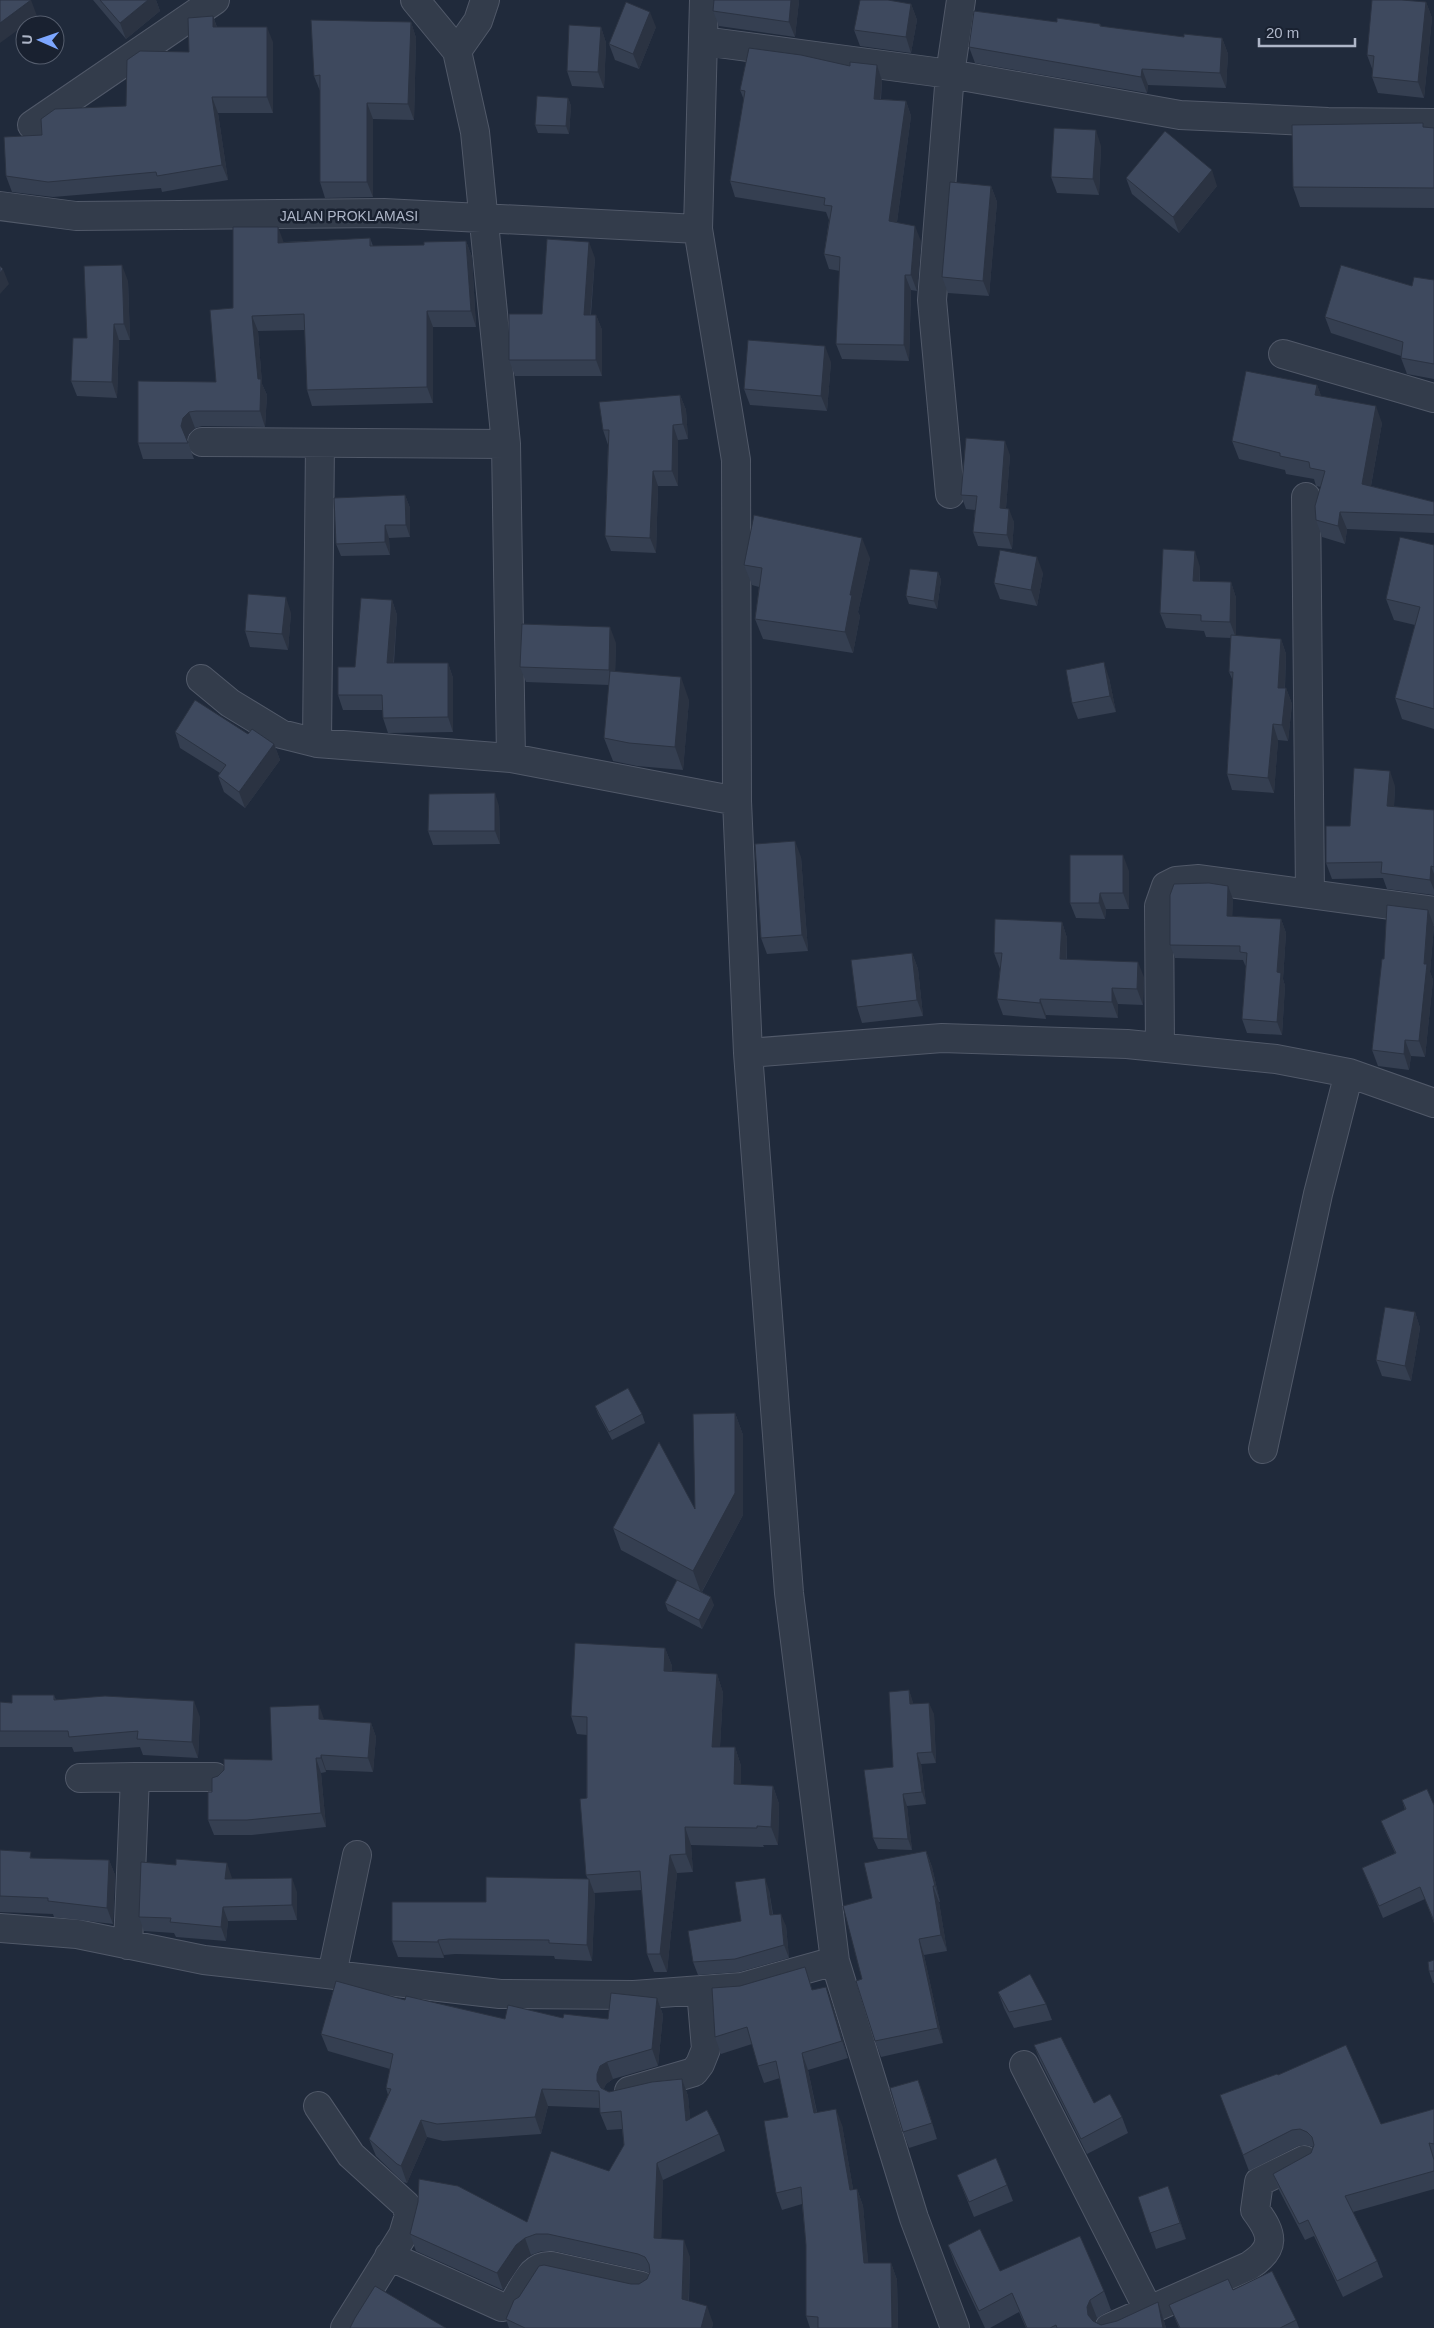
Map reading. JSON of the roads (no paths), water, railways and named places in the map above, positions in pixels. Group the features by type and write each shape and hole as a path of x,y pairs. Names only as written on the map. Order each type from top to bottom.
{"street":[{"path":"32,125 215,0"},
{"path":"415,0 457,51 475,132 506,444 511,758"},
{"path":"457,51 478,21 484,0"},
{"path":"704,0 698,229 736,460 737,801 748,1053 789,1593 835,1960 914,2218 955,2328"},
{"path":"950,494 932,300 950,74 961,0"},
{"path":"704,41 950,74 1180,115 1328,122 1434,123"},
{"name":"JALAN PROKLAMASI","path":"0,206 76,216 384,213 698,229"},
{"path":"1283,354 1434,398"},
{"path":"202,442 506,444"},
{"path":"316,744 320,443"},
{"path":"1306,496 1310,894"},
{"path":"201,679 230,702 281,734 316,744 511,758 737,801"},
{"path":"1160,1047 1159,906 1166,886 1176,881 1199,879 1434,912"},
{"path":"748,1053 942,1038 1127,1044 1276,1060 1349,1073 1434,1104"},
{"path":"1263,1449 1318,1194 1349,1073"},
{"path":"80,1778 215,1777"},
{"path":"128,1946 135,1778"},
{"path":"332,1974 357,1855"},
{"path":"0,1928 77,1934 128,1946 204,1960 500,1994 634,1995 742,1987 835,1960"},
{"path":"618,2094 694,2072 706,2050 701,1990"},
{"path":"1024,2065 1150,2311"},
{"path":"318,2106 350,2155 406,2205 409,2215 408,2224 345,2328"},
{"path":"1109,2328 1150,2311 1262,2258 1268,2246 1269,2228 1255,2210 1258,2182 1304,2160"},
{"path":"389,2256 502,2307 512,2306 534,2269 541,2265 641,2286"}]}
